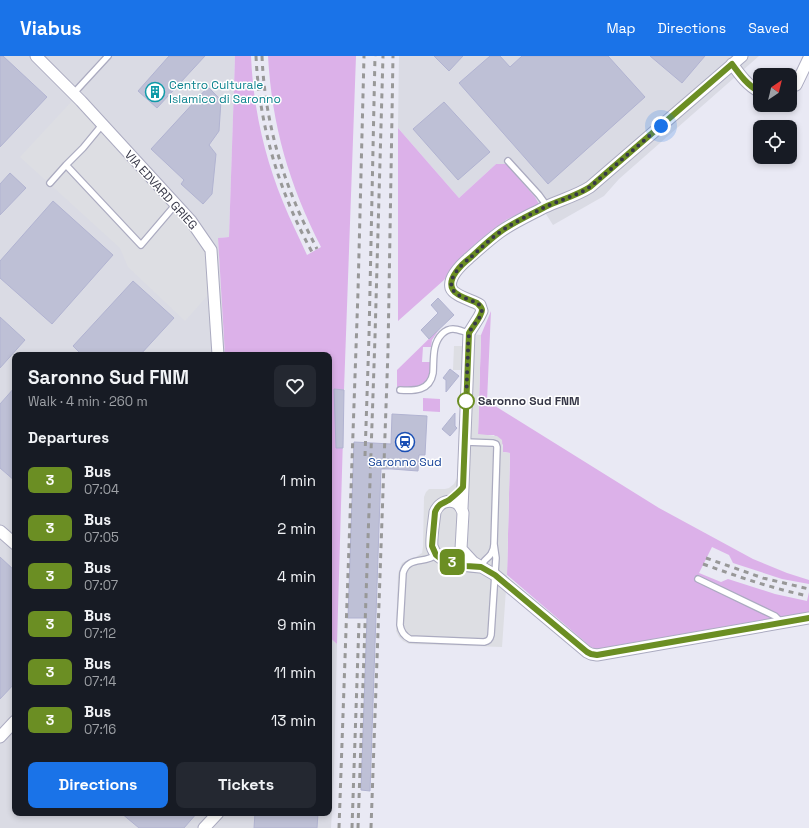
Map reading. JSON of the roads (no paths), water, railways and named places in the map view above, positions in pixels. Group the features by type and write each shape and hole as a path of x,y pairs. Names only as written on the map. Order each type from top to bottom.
{"street":[{"name":"VIA EDVARD GRIEG","path":"36,56 176,204 191,221 211,250 218,352"},
{"path":"447,561 455,558 461,549 469,333 481,314 482,308 477,303 454,292 451,282 455,273 465,262 500,232 547,206 578,194 590,187 742,56"},
{"path":"797,80 809,58"},
{"path":"732,64 753,88"},
{"path":"797,84 809,77"},
{"path":"463,487 460,491 437,508 435,512 432,546 436,555 441,559 466,566 484,567"},
{"path":"447,501 452,501 462,508"},
{"path":"0,531 12,541"},
{"path":"461,549 468,557 484,567 591,654 597,655 809,618"},
{"path":"0,737 12,724"},
{"path":"204,828 215,816"}],"lane":[{"path":"73,94 108,56"},
{"path":"50,183 83,148 102,125"},
{"path":"508,161 547,206"},
{"path":"66,165 142,245 176,204"},
{"path":"400,390 419,390 429,382 432,376 435,343 445,332 454,329 469,333"},
{"path":"465,442 493,443 496,444 497,447 494,544 496,554 484,567"},
{"path":"436,555 428,560 411,562 404,569 400,625 403,634 410,639 484,642 490,639 491,635 484,567 494,544"},
{"path":"698,580 775,616 782,623"}],"railway":[{"path":"256,56 261,107 266,133 290,206 312,252"},
{"path":"262,56 265,94 277,151 296,205 317,249"},
{"path":"339,828 358,292 364,56"},
{"path":"365,456 375,56"},
{"path":"358,828 383,56"},
{"path":"371,828 388,351 393,56"},
{"path":"706,558 763,578 809,589"},
{"path":"703,564 755,582 808,596"},
{"path":"352,828 359,622"}],"place":[{"name":"Centro Culturale Islamico di Saronno","path":"155,92"},
{"name":"Saronno Sud FNM","path":"466,401"},
{"name":"Saronno Sud","path":"405,442"}]}
